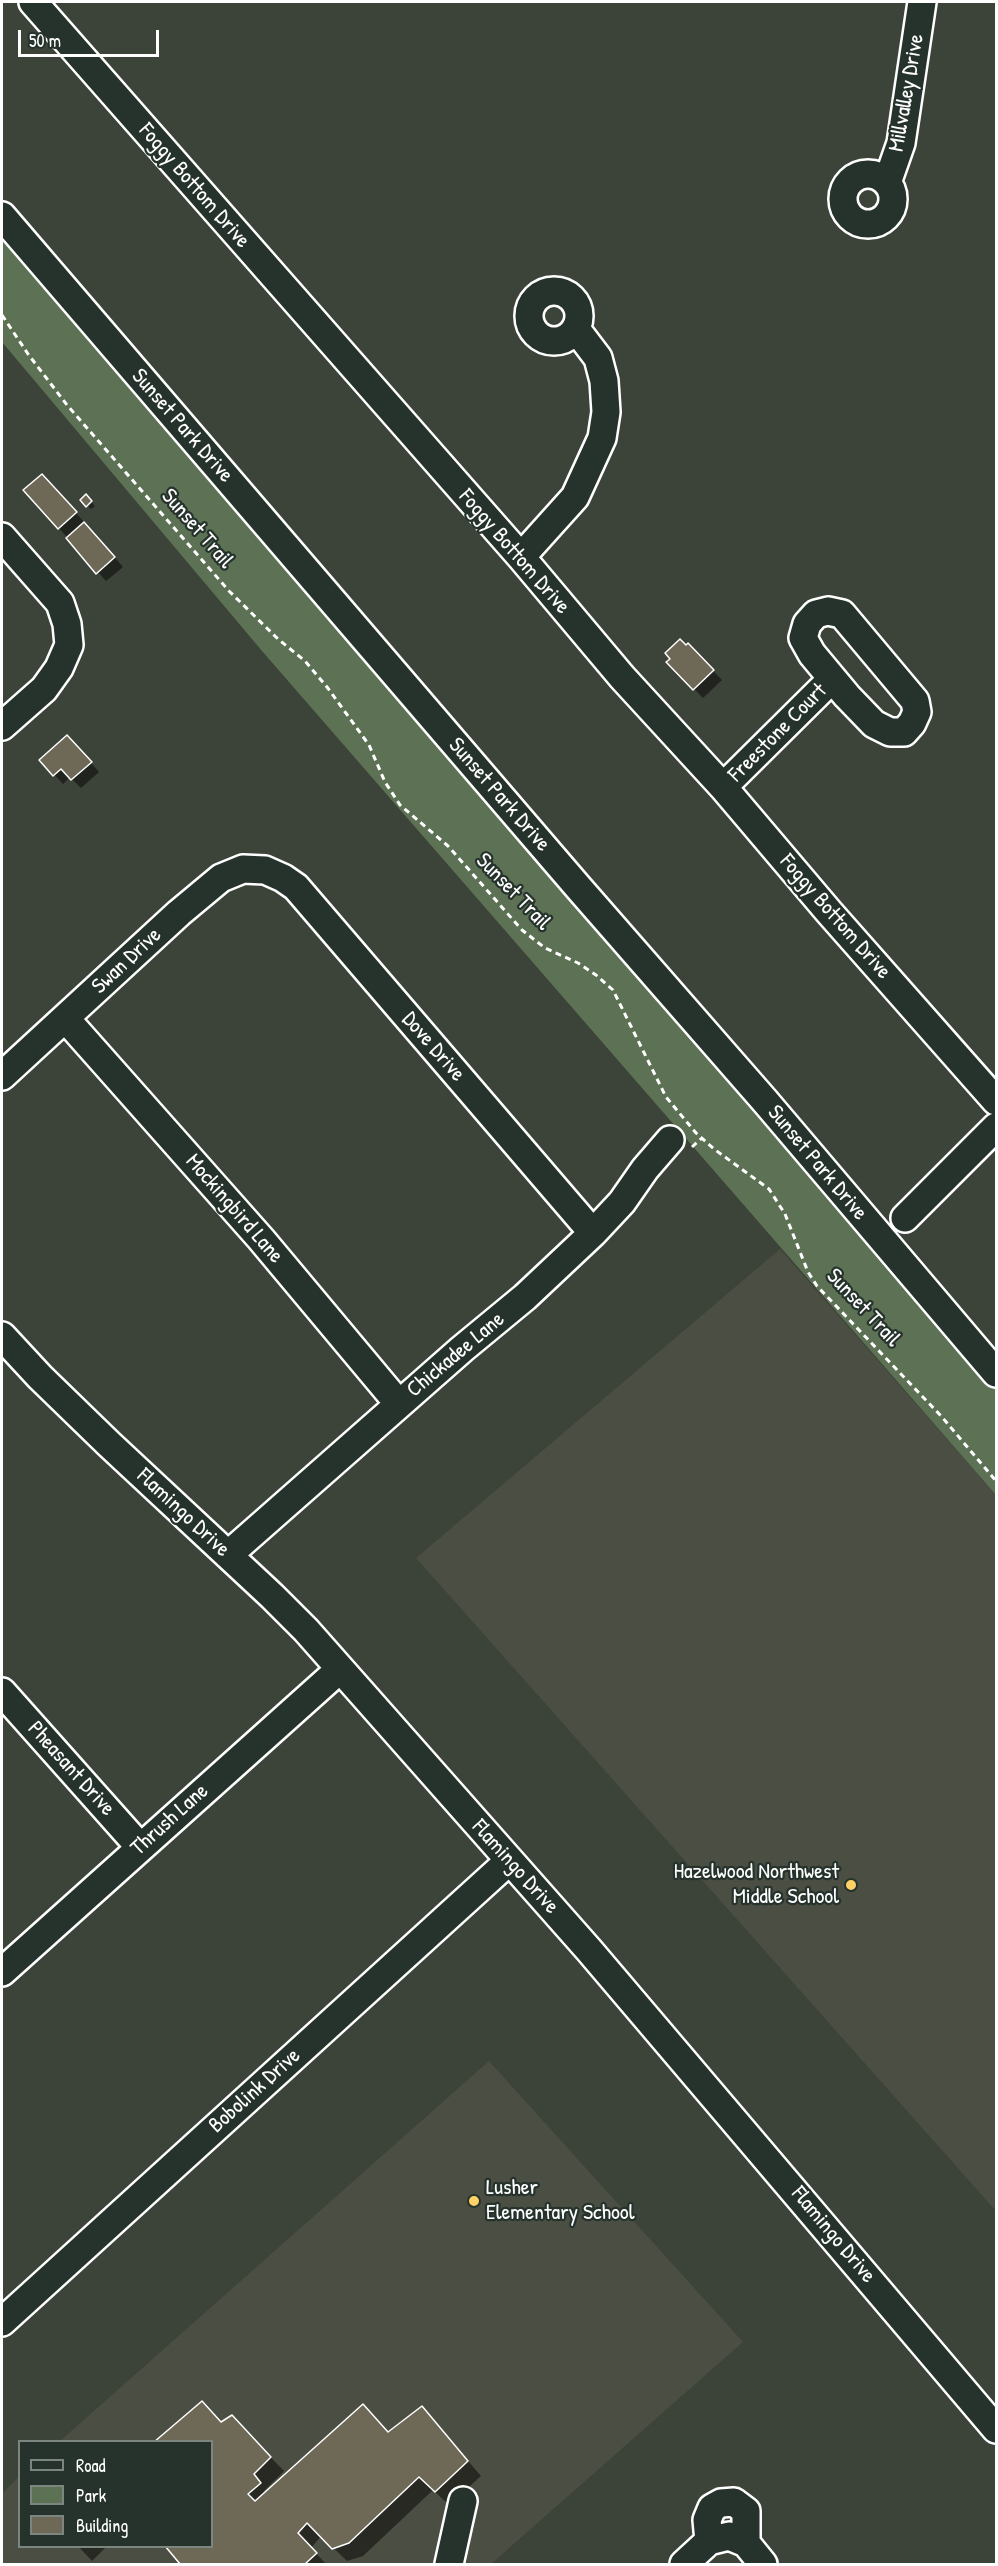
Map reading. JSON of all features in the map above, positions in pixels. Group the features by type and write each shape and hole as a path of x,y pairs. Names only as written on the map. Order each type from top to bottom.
{"street":[{"name":"Foggy Bottom Drive","path":"33,2 520,557 621,677 723,787 829,912 996,1101"},
{"name":"Millvalley Drive","path":"887,183 900,143 922,2"},
{"name":"Sunset Park Drive","path":"2,216 570,878 765,1101 996,1373"},
{"path":"520,557 575,497 602,438 606,412 604,381 598,358 576,329"},
{"path":"2,537 60,603 69,645 59,668 44,689 2,726"},
{"name":"Freestone Court","path":"828,611 842,614 915,701 917,712 912,723 904,732 890,732 874,724 832,679 812,654 803,638 807,624 816,614 828,611"},
{"name":"Freestone Court","path":"723,787 832,679"},
{"name":"Swan Drive","path":"2,1076 179,913 221,878 243,869 265,870"},
{"name":"Dove Drive","path":"265,870 296,887 593,1233"},
{"name":"Mockingbird Lane","path":"65,1018 230,1204 399,1404"},
{"path":"905,1218 996,1126"},
{"name":"Chickadee Lane","path":"228,1555 399,1404 525,1297 593,1233 622,1202 670,1140"},
{"name":"Flamingo Drive","path":"2,1336 78,1414 306,1630 701,2079 996,2429"},
{"name":"Thrush Lane","path":"2,1972 339,1670"},
{"name":"Pheasant Drive","path":"2,1692 140,1847"},
{"name":"Bobolink Drive","path":"2,2322 509,1861"},
{"path":"449,2565 463,2501"},
{"path":"684,2565 728,2540 764,2565"}],"path":[{"name":"Sunset Trail","path":"2,315 67,405 229,591 278,639 305,661 327,687 369,745 385,782 400,805 448,846 522,930 544,948 578,963 613,990 666,1097 696,1133 769,1189 785,1214 808,1272 817,1286 942,1417 996,1481"}],"shaded area":[{"name":"Hazelwood Northwest Middle School","path":"780,1249 996,1495 996,2211 416,1558"},
{"name":"Lusher Elementary School","path":"489,2061 743,2342 491,2564 2,2564 2,2493 18,2478 18,2548 213,2548 213,2440 61,2440"}],"green space":[{"path":"2,228 996,1384 996,1495 262,651 2,342"}],"building":[{"path":"42,474 77,512 58,529 23,490"},
{"path":"86,494 92,501 86,507 80,500"},
{"path":"84,522 115,557 96,574 66,538"},
{"path":"680,639 686,645 688,643 714,670 693,690 666,662 670,659 665,653"},
{"path":"67,735 92,762 71,780 61,769 53,776 39,760"},
{"path":"202,2401 221,2422 232,2415 271,2457 254,2474 261,2483 248,2494 255,2501 363,2404 388,2432 422,2406 468,2461 435,2492 419,2477 349,2543 332,2549 307,2523 298,2533 317,2553 305,2564 180,2564 167,2548 213,2548 213,2440 156,2440"}],"place":[{"name":"Hazelwood Northwest Middle School","path":"851,1885"},
{"name":"Lusher Elementary School","path":"474,2201"}]}
